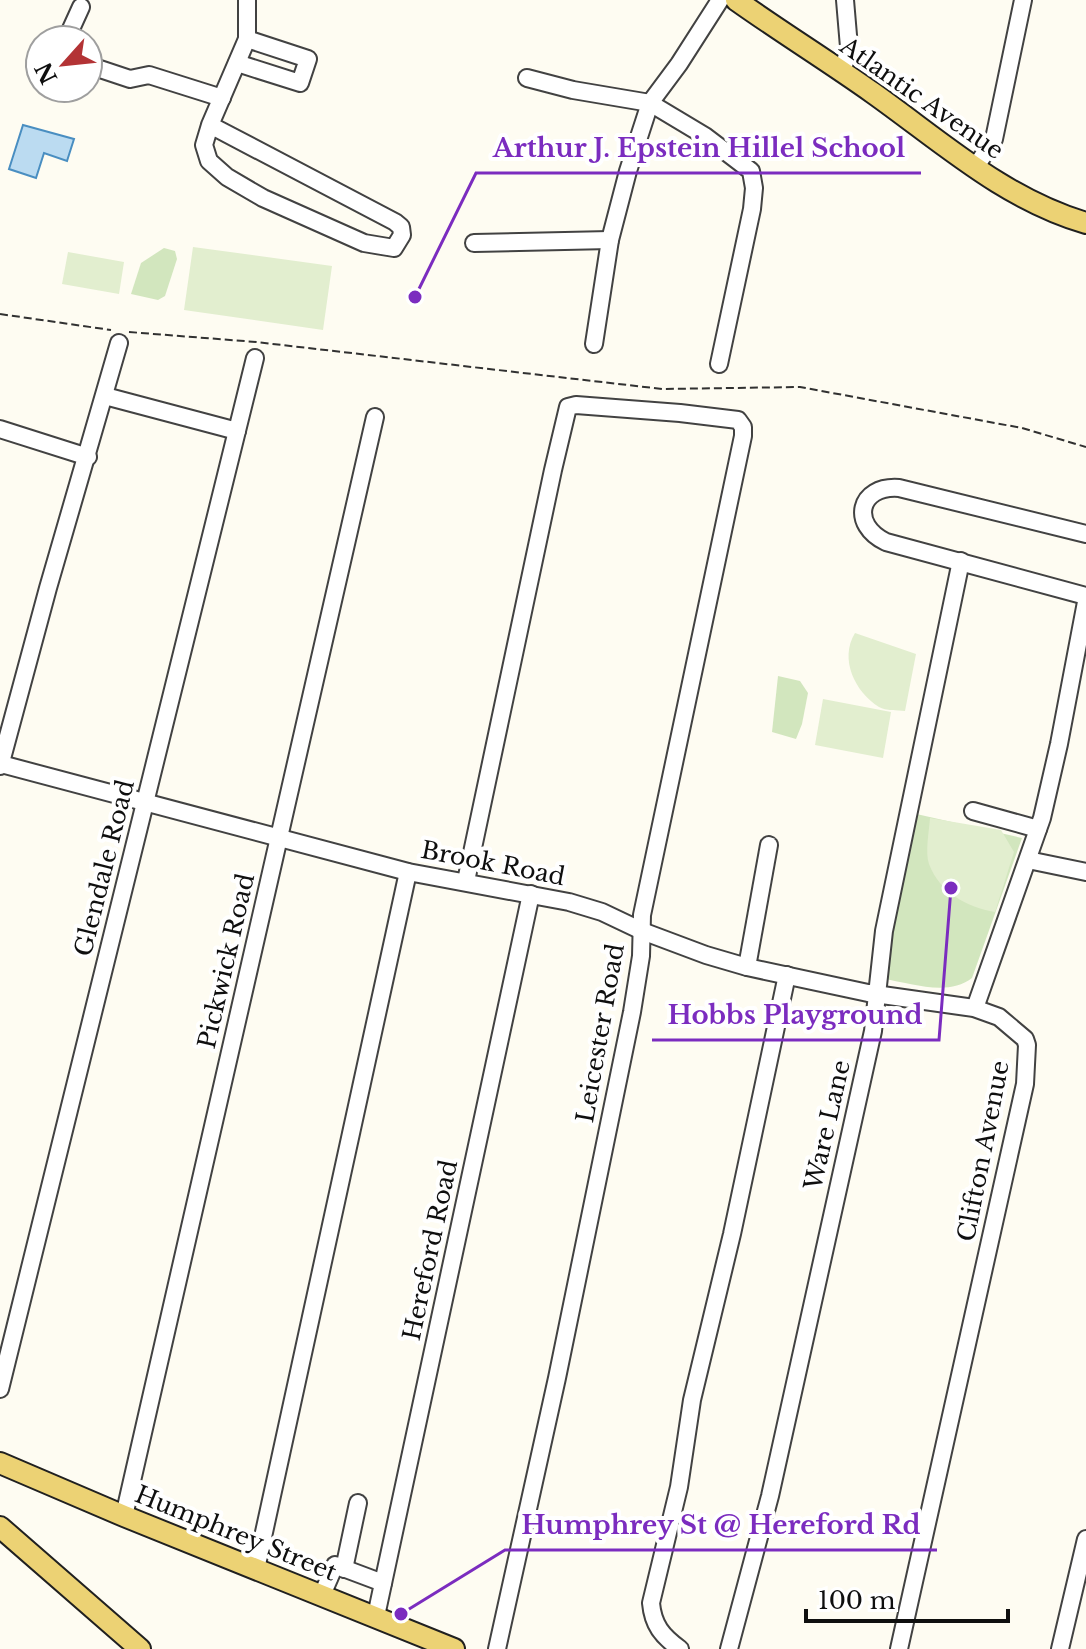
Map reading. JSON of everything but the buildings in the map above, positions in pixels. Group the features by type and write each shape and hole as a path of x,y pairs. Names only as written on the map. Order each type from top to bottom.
{"main road":[{"name":"Atlantic Avenue","path":"736,0 1015,194 1086,223"},
{"name":"Humphrey Street","path":"0,1463 454,1649"},
{"path":"0,1527 140,1649"}],"street":[{"path":"210,125 395,222 401,227 402,235 394,248 364,243 251,191 227,177 209,161 204,145 210,125 247,39 247,0"},
{"path":"594,344 610,240 650,103 720,0"},
{"path":"842,73 849,47 845,0"},
{"path":"975,168 994,139 1023,0"},
{"path":"73,24 81,7"},
{"path":"237,63 300,83 308,59 247,39"},
{"path":"104,70 130,79 149,75 222,98"},
{"path":"527,78 573,90 650,103 705,136 751,171 754,188 752,209 719,364"},
{"path":"474,243 610,240"},
{"path":"0,765 119,343"},
{"name":"Glendale Road","path":"0,1389 255,358"},
{"path":"105,396 237,431"},
{"name":"Leicester Road","path":"466,881 561,430 570,407 680,413 738,420 743,436 642,915 641,956 632,1012 557,1378 497,1649"},
{"name":"Pickwick Road","path":"124,1516 375,417"},
{"path":"0,429 88,457"},
{"path":"975,1008 1038,829 1059,744 1086,599 886,542 872,536 866,528 863,507 868,497 885,487 899,488 1086,534"},
{"name":"Ware Lane","path":"729,1649 770,1496 873,1031 884,931 961,561"},
{"name":"Brook Road","path":"0,765 408,872 531,894 602,912 642,931 747,967 877,994 975,1008"},
{"path":"973,811 1038,829"},
{"path":"747,967 769,845"},
{"path":"1028,860 1086,872"},
{"path":"256,1569 408,872"},
{"name":"Hereford Road","path":"376,1616 531,894"},
{"path":"680,1649 667,1640 653,1622 651,1603 679,1487 692,1400 787,975"},
{"name":"Clifton Avenue","path":"899,1649 1025,1084 1025,1039 999,1017 975,1008"},
{"path":"344,1569 358,1503"},
{"path":"1060,1649 1086,1539"},
{"path":"322,1595 335,1565 383,1583"}],"path":[{"path":"0,314 120,332 256,342 662,389 800,387 1022,428 1086,447"}],"green space":[{"path":"193,247 332,266 323,330 184,310"},
{"path":"164,248 175,251 177,259 165,296 158,300 131,294 141,263"},
{"path":"68,252 124,262 119,294 62,284"},
{"path":"855,633 916,654 905,711 879,707 857,684 849,664 850,643"},
{"path":"778,676 800,681 808,693 796,739 772,732"},
{"path":"823,699 891,712 883,758 815,745"},
{"path":"912,813 1022,838 972,978 952,987 929,987 884,979"},
{"path":"930,818 1001,830 1014,852 995,912 965,902 940,883 927,854"}],"water":[{"path":"23,125 74,139 67,161 44,153 36,178 9,169"}],"place":[{"name":"Arthur J. Epstein Hillel School","path":"415,297"},
{"name":"Hobbs Playground","path":"951,888"},
{"name":"Humphrey St @ Hereford Rd","path":"401,1614"}]}
